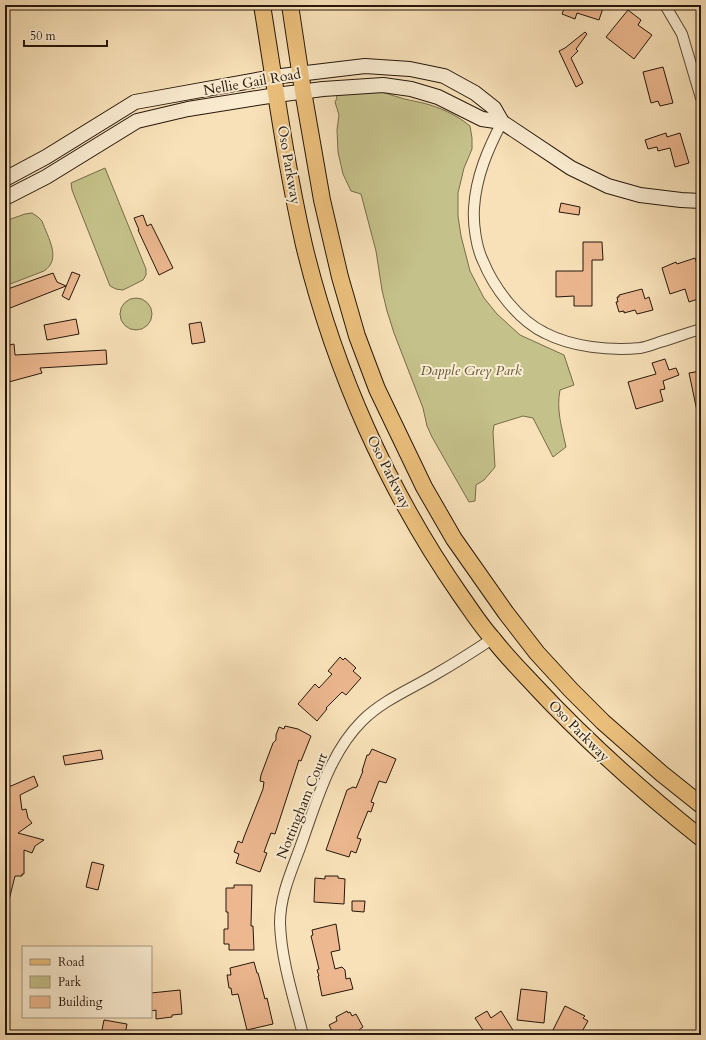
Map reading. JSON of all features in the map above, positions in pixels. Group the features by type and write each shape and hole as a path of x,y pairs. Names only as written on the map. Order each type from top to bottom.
{"main road":[{"name":"Oso Parkway","path":"262,5 276,95 305,247 331,337 346,379 367,429 388,473 416,526 443,569 492,639 586,739 661,807 701,838"},
{"name":"Oso Parkway","path":"290,5 322,200 340,277 357,336 377,389 424,487 458,545 506,613 537,653 603,722 661,773 701,805"}],"street":[{"path":"665,5 682,34 701,98"},
{"name":"Nellie Gail Road","path":"5,179 46,158 135,102 301,73 364,66 410,69 444,76 475,93 494,108 502,122"},
{"name":"Nellie Gail Road","path":"5,198 46,177 137,120 188,109 303,91 383,84 412,89 438,97 482,119 502,122 571,168 608,186 640,196 701,201"},
{"path":"502,122 487,152 476,190 474,209 476,234 482,260 493,281 523,319 544,333 567,342 597,347 641,348 701,329"},
{"name":"Nottingham Court","path":"303,1035 282,945 280,923 281,906 286,886 328,773 337,753 362,721 393,697 436,674 492,639"}],"green space":[{"name":"Dapple Grey Park","path":"378,91 435,107 454,115 470,126 472,149 464,168 458,193 458,216 461,236 470,271 484,298 497,314 520,335 564,355 574,385 560,390 559,412 566,447 553,457 533,418 523,416 494,425 495,467 484,480 476,485 475,501 469,502 427,426 423,408 387,311 376,251 361,194 351,191 343,174 338,152 337,130 339,115 335,102 337,98 336,94"},
{"path":"105,168 146,269 146,275 143,280 123,290 110,286 72,190 71,183"},
{"path":"32,213 42,221 52,248 52,261 44,271 5,286 5,221"},
{"path":"133,298 139,298 148,302 152,314 148,326 139,330 133,330 124,326 120,317 120,311 124,302"}],"building":[{"path":"557,5 604,5 599,20 577,13 575,19 562,14 564,9 557,7"},
{"path":"628,10 641,20 638,25 652,35 634,59 606,37"},
{"path":"585,32 587,34 576,49 578,51 571,58 583,83 576,87 559,51"},
{"path":"663,67 673,103 660,106 658,101 651,103 643,72"},
{"path":"666,133 667,137 680,133 689,163 675,167 670,148 658,151 657,147 648,149 645,140"},
{"path":"561,203 580,207 579,215 559,212"},
{"path":"143,215 147,226 151,224 173,268 159,275 134,218"},
{"path":"583,242 602,242 603,260 592,260 592,306 574,306 574,296 556,297 556,271 583,271"},
{"path":"695,258 701,277 701,298 689,302 685,289 670,294 662,268 676,262 677,264"},
{"path":"72,272 80,275 69,300 62,296"},
{"path":"53,273 57,282 66,286 5,310 5,290"},
{"path":"642,289 645,299 649,297 653,310 637,314 635,310 624,313 624,311 619,312 616,302 618,302 617,297 619,297 619,295"},
{"path":"76,319 79,334 47,340 44,325"},
{"path":"201,322 205,342 192,344 189,324"},
{"path":"14,344 15,355 106,350 107,364 40,368 42,373 5,383 5,346"},
{"path":"665,359 669,370 676,368 679,375 663,381 665,389 660,390 663,401 636,409 628,382 656,374 652,363"},
{"path":"701,371 701,410 697,411 689,373"},
{"path":"340,657 343,660 345,658 356,668 353,671 361,678 346,695 342,692 326,708 327,709 317,721 298,704 315,684 319,688 332,674 328,671"},
{"path":"285,726 298,729 311,736 301,761 299,760 275,834 271,833 264,852 267,853 260,872 236,863 239,854 234,852 238,841 242,843 263,789 264,782 260,781 261,775 273,743 276,740 279,727 284,729"},
{"path":"372,749 396,759 386,783 379,781 371,802 374,803 371,812 368,811 357,838 361,839 356,853 351,851 349,857 326,850 347,790 353,787 356,788 363,771 367,755 369,755"},
{"path":"101,750 103,759 65,765 63,756"},
{"path":"34,776 38,786 20,795 22,810 26,809 28,818 32,823 18,833 44,840 35,846 32,853 24,850 24,874 22,874 22,876 15,876 8,904 5,903 5,784 11,786"},
{"path":"92,862 104,865 98,890 86,887"},
{"path":"325,876 338,876 338,878 345,879 344,904 314,902 315,878 325,879"},
{"path":"234,885 252,885 251,926 253,926 254,950 229,950 229,944 224,944 224,929 228,929 226,888 234,888"},
{"path":"352,901 365,901 364,912 352,911"},
{"path":"336,924 340,950 331,952 335,969 342,967 345,970 346,979 350,978 353,989 322,996 317,970 319,969 311,936 313,935 312,930"},
{"path":"254,962 265,999 267,998 273,1024 247,1030 238,994 232,995 231,988 229,988 227,975 231,975 230,968"},
{"path":"521,989 547,992 544,1023 517,1020"},
{"path":"180,990 182,1014 156,1019 156,1010 152,1011 152,993"},
{"path":"565,1006 585,1016 583,1018 588,1021 580,1035 558,1035 552,1032"},
{"path":"347,1011 348,1013 350,1012 352,1016 356,1014 363,1027 359,1030 362,1035 334,1035 329,1025 337,1021 336,1017"},
{"path":"487,1011 491,1018 501,1011 516,1035 486,1035 475,1018"},
{"path":"104,1020 127,1024 125,1035 101,1035"}]}
